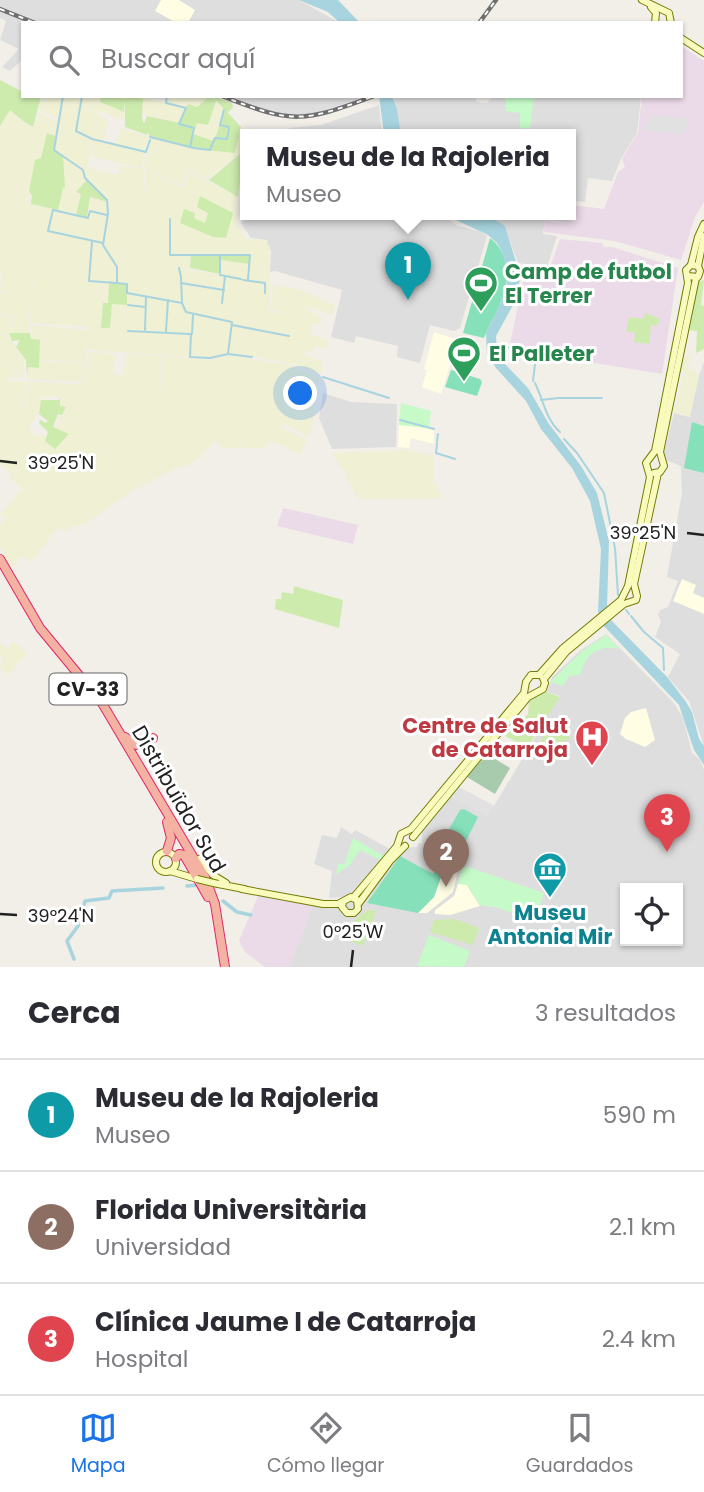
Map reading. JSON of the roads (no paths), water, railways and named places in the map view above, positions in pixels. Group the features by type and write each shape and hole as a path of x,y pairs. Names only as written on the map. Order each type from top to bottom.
{"highway":[{"name":"Distribuïdor Sud","path":"0,559 40,628 102,703 205,877 214,898 223,960"},
{"name":"Distribuïdor Sud","path":"0,566 37,629 99,705 202,878 216,916"},
{"path":"67,660 96,692 210,881 216,898 216,916"},
{"path":"118,727 129,742 136,745 149,741 137,752 142,767"},
{"path":"166,820 171,838 167,851"},
{"path":"178,828 200,859"},
{"path":"174,865 178,854 182,853 207,894 216,916"}],"main road":[{"path":"643,0 670,15 671,21"},
{"path":"643,0 655,10 655,19"},
{"path":"655,19 663,11"},
{"path":"683,39 704,53"},
{"path":"695,220 700,226 701,236"},
{"path":"692,277 686,270 694,265 704,224"},
{"path":"631,590 650,477 646,463 652,456 686,296 692,277 700,271 694,265"},
{"path":"529,690 542,690 541,677 563,648 625,600 631,590 658,473 664,466 660,458 692,277"},
{"path":"674,319 686,296"},
{"path":"652,456 660,458"},
{"path":"649,471 658,473"},
{"path":"625,600 636,600 637,594 631,590"},
{"path":"529,690 526,682 529,676 541,677"},
{"path":"410,835 529,690"},
{"path":"402,844 401,834 410,835"},
{"path":"343,906 347,913 354,913 358,909 356,900 370,880 402,844 412,843 410,835"},
{"path":"174,865 161,871 155,863 159,854 167,851 174,865 185,877 271,895"},
{"path":"200,859 219,879 251,890"},
{"path":"242,889 343,906"},
{"path":"259,900 261,894 343,906"},
{"path":"343,906 347,898 356,900"}],"water":[{"path":"299,0 338,0 358,21 338,21 328,12"},
{"path":"379,98 393,98 400,129 383,129"},
{"path":"456,220 495,220 505,226 520,275 518,296 496,336 497,351 503,362 528,388 549,424 581,466 597,493 609,541 607,606 610,619 668,678 686,702 704,746 704,765 694,750 679,705 603,625 598,612 601,549 590,501 572,468 541,429 526,401 487,354 486,333 506,292 508,275 502,252 488,235"}],"waterway":[{"path":"63,98 54,150 83,170 85,178 107,200 108,214 103,245 117,267 117,283 127,284 127,293 182,303 186,312 232,322 228,354 252,357"},
{"path":"82,98 76,131 92,139 146,152 150,140"},
{"path":"167,98 166,103 186,108 179,124 194,128 190,147"},
{"path":"224,110 220,125 229,127"},
{"path":"150,137 210,150 215,138 227,139 229,129"},
{"path":"103,243 48,231 53,210 88,218 90,211 107,215"},
{"path":"170,219 170,255 250,255 248,279"},
{"path":"92,242 89,281 117,283"},
{"path":"220,256 220,273"},
{"path":"179,268 182,302"},
{"path":"220,275 241,279"},
{"path":"222,303 225,276"},
{"path":"243,280 265,283 265,293"},
{"path":"181,283 224,290"},
{"path":"145,330 146,297"},
{"path":"166,331 168,300"},
{"path":"128,305 145,307"},
{"path":"192,334 193,315"},
{"path":"232,325 289,336"},
{"path":"128,331 190,334"},
{"path":"191,334 190,357 210,358 228,354"},
{"path":"507,347 536,356 533,381"},
{"path":"323,377 389,398"},
{"path":"535,383 548,415 560,432"},
{"path":"541,400 602,398"},
{"path":"400,420 434,429"},
{"path":"437,441 438,434"},
{"path":"564,439 577,453 604,493 615,548 618,595"},
{"path":"437,443 436,453 455,459"},
{"path":"626,610 629,614"},
{"path":"631,616 644,632 663,648 664,670"},
{"path":"187,886 199,885"},
{"path":"74,959 67,941 78,926 85,901 109,898 112,891 163,888"},
{"path":"223,901 237,912 251,915"}],"railway":[{"path":"480,21 496,0"},
{"path":"0,9 30,21"},
{"path":"227,98 266,112 298,117 330,111 368,98"}],"place":[{"name":"Museu de la Rajoleria","path":"408,300"},
{"name":"Camp de futbol El Terrer","path":"481,313"},
{"name":"El Palleter","path":"464,383"},
{"name":"Centre de Salut de Catarroja","path":"592,767"},
{"name":"Clínica Jaume I de Catarroja","path":"667,852"},
{"name":"Florida Universitària","path":"446,887"},
{"name":"Museu Antonia Mir","path":"550,899"}]}
